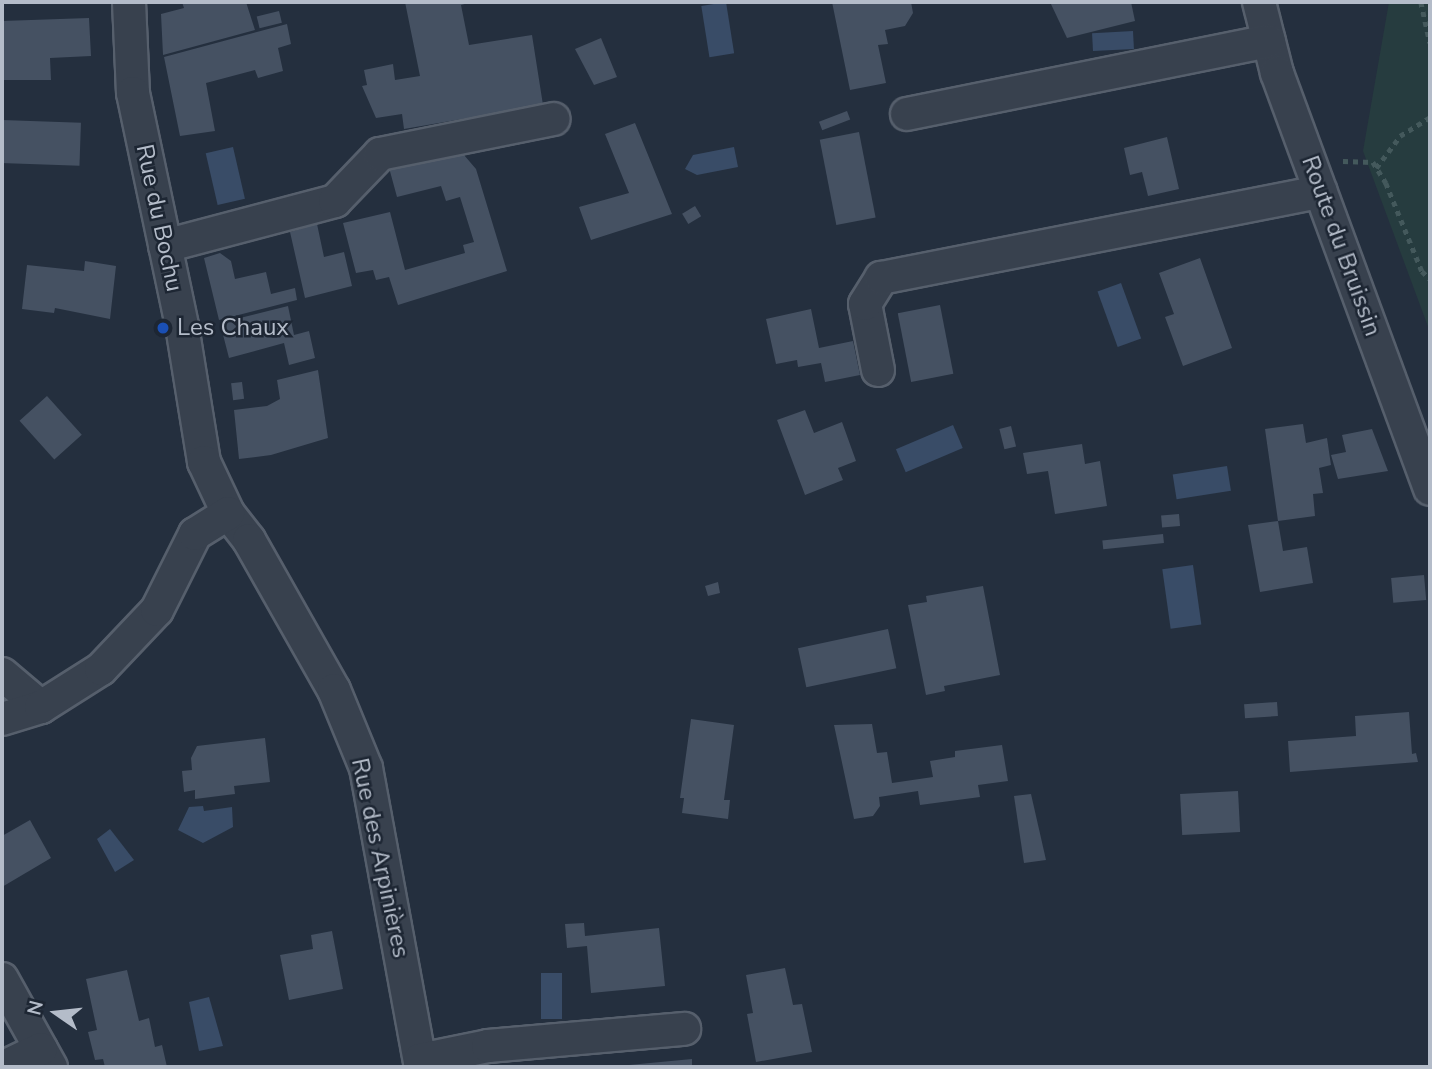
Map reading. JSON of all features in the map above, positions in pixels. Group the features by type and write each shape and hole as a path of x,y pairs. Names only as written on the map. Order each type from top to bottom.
{"street":[{"name":"Rue du Bochu","path":"130,2 133,93 165,246 204,462 228,513"},
{"name":"Route du Bruissin","path":"1259,2 1269,41 1316,179 1430,489"},
{"path":"907,114 1269,41"},
{"path":"165,246 335,201 380,154 554,119"},
{"path":"878,370 865,304 881,278 1316,179"},
{"path":"2,719 41,707 101,669 157,610 195,534 228,513"},
{"name":"Rue des Arpinières","path":"228,513 249,540 334,690 366,768 420,1064"},
{"path":"2,674 41,707"},
{"path":"2,979 46,1058 4,1067"},
{"path":"420,1064 488,1046 684,1030"}],"path":[{"path":"1421,2 1429,25 1430,43"},
{"path":"1376,168 1400,136 1430,117"},
{"path":"1316,179 1360,159 1376,168 1422,271 1430,279"}],"green space":[{"path":"1389,2 1430,2 1430,332 1363,151"}],"water":[{"path":"726,2 734,53 709,57 701,6"},
{"path":"1133,31 1134,49 1093,51 1092,33"},
{"path":"233,147 245,199 218,205 206,153"},
{"path":"734,147 738,167 697,175 685,169 693,155"},
{"path":"1121,283 1141,338 1118,347 1098,292"},
{"path":"953,425 963,448 906,472 896,449"},
{"path":"1227,466 1231,491 1177,499 1173,475"},
{"path":"1193,565 1201,624 1171,629 1162,569"},
{"path":"203,806 204,811 232,807 233,827 203,843 178,830 189,807"},
{"path":"110,829 134,860 115,872 97,839"},
{"path":"541,973 562,973 562,1019 541,1019"},
{"path":"209,997 223,1046 199,1051 189,1002"}],"building":[{"path":"182,2 246,2 255,30 163,55 161,14 184,8"},
{"path":"405,2 472,2 461,5 469,45 532,35 543,105 404,129 402,114 376,118 362,86 367,85 364,70 393,64 395,80 420,76"},
{"path":"832,2 911,2 913,13 905,26 885,30 888,44 878,45 886,83 850,90"},
{"path":"1050,2 1131,2 1135,21 1067,38"},
{"path":"279,11 282,23 260,28 257,17"},
{"path":"89,18 91,56 50,58 51,80 2,80 2,21"},
{"path":"287,24 291,44 278,48 283,71 258,78 255,70 206,83 215,131 180,136 164,57"},
{"path":"601,38 617,77 594,85 575,49"},
{"path":"847,111 850,119 822,130 819,122"},
{"path":"2,120 81,123 79,166 2,163"},
{"path":"635,123 672,214 591,240 579,207 629,193 605,134"},
{"path":"859,132 876,217 836,225 820,140"},
{"path":"1167,137 1179,189 1148,196 1142,172 1130,175 1124,148"},
{"path":"458,148 476,169 507,271 398,305 389,277 376,280 373,270 356,273 343,223 390,212 405,270 465,253 463,245 474,242 460,197 446,201 441,186 397,197 388,164"},
{"path":"695,206 701,216 688,224 682,214"},
{"path":"317,224 324,257 344,252 352,286 305,298 290,232"},
{"path":"220,253 231,261 235,279 266,272 271,294 295,288 297,300 219,320 204,258"},
{"path":"1200,258 1232,348 1183,366 1165,317 1174,314 1159,273"},
{"path":"85,261 116,266 110,319 55,308 54,313 22,309 27,265 84,271"},
{"path":"940,305 953,374 911,382 898,313"},
{"path":"288,306 294,335 309,331 315,358 289,365 284,343 229,358 220,323"},
{"path":"811,309 819,348 853,341 860,375 825,382 821,363 798,367 797,360 776,364 766,319"},
{"path":"318,370 328,438 271,455 239,459 234,410 267,406 280,399 277,380"},
{"path":"242,382 244,399 233,400 231,383"},
{"path":"47,396 82,435 54,459 20,421"},
{"path":"805,410 814,433 842,422 856,461 838,468 843,480 805,495 777,420"},
{"path":"1303,424 1306,443 1327,438 1331,465 1319,468 1323,493 1313,494 1315,516 1278,521 1265,429"},
{"path":"1011,426 1016,446 1004,449 999,429"},
{"path":"1372,429 1388,471 1338,479 1331,455 1346,452 1342,435"},
{"path":"1082,444 1085,464 1100,461 1107,506 1055,514 1048,471 1027,474 1023,453"},
{"path":"1179,514 1180,526 1162,528 1161,516"},
{"path":"1278,521 1283,551 1307,547 1313,583 1260,592 1248,525"},
{"path":"1163,534 1164,543 1103,549 1102,540"},
{"path":"1424,575 1426,600 1393,603 1391,578"},
{"path":"718,582 720,593 708,596 705,586"},
{"path":"983,586 1000,675 944,686 945,691 926,695 908,605 927,602 926,596"},
{"path":"888,629 896,668 806,687 798,648"},
{"path":"1277,702 1278,716 1245,718 1244,704"},
{"path":"1409,712 1412,754 1416,753 1418,762 1290,772 1288,741 1356,736 1355,716"},
{"path":"691,719 734,725 724,800 730,800 728,819 682,813 684,798 680,798"},
{"path":"872,724 877,753 887,752 892,783 933,777 930,761 955,757 955,751 1002,745 1008,781 978,785 980,797 920,805 918,791 879,797 880,806 873,816 854,819 834,725"},
{"path":"265,738 270,782 234,786 235,794 195,799 195,790 184,792 182,771 192,770 191,758 197,746"},
{"path":"1238,791 1240,832 1182,835 1180,794"},
{"path":"1031,794 1046,860 1024,863 1014,796"},
{"path":"30,820 51,858 2,887 2,836"},
{"path":"584,923 585,936 659,928 665,986 591,993 587,946 567,948 565,924"},
{"path":"332,931 343,989 289,1000 280,955 313,949 311,935"},
{"path":"785,968 793,1005 802,1004 812,1052 756,1062 747,1014 753,1013 746,975"},
{"path":"127,970 139,1021 149,1018 155,1047 162,1045 167,1067 105,1067 103,1059 95,1060 88,1032 97,1030 86,979"},
{"path":"692,1059 692,1067 629,1067 629,1065"}],"place":[{"name":"Les Chaux","path":"163,328"}]}
